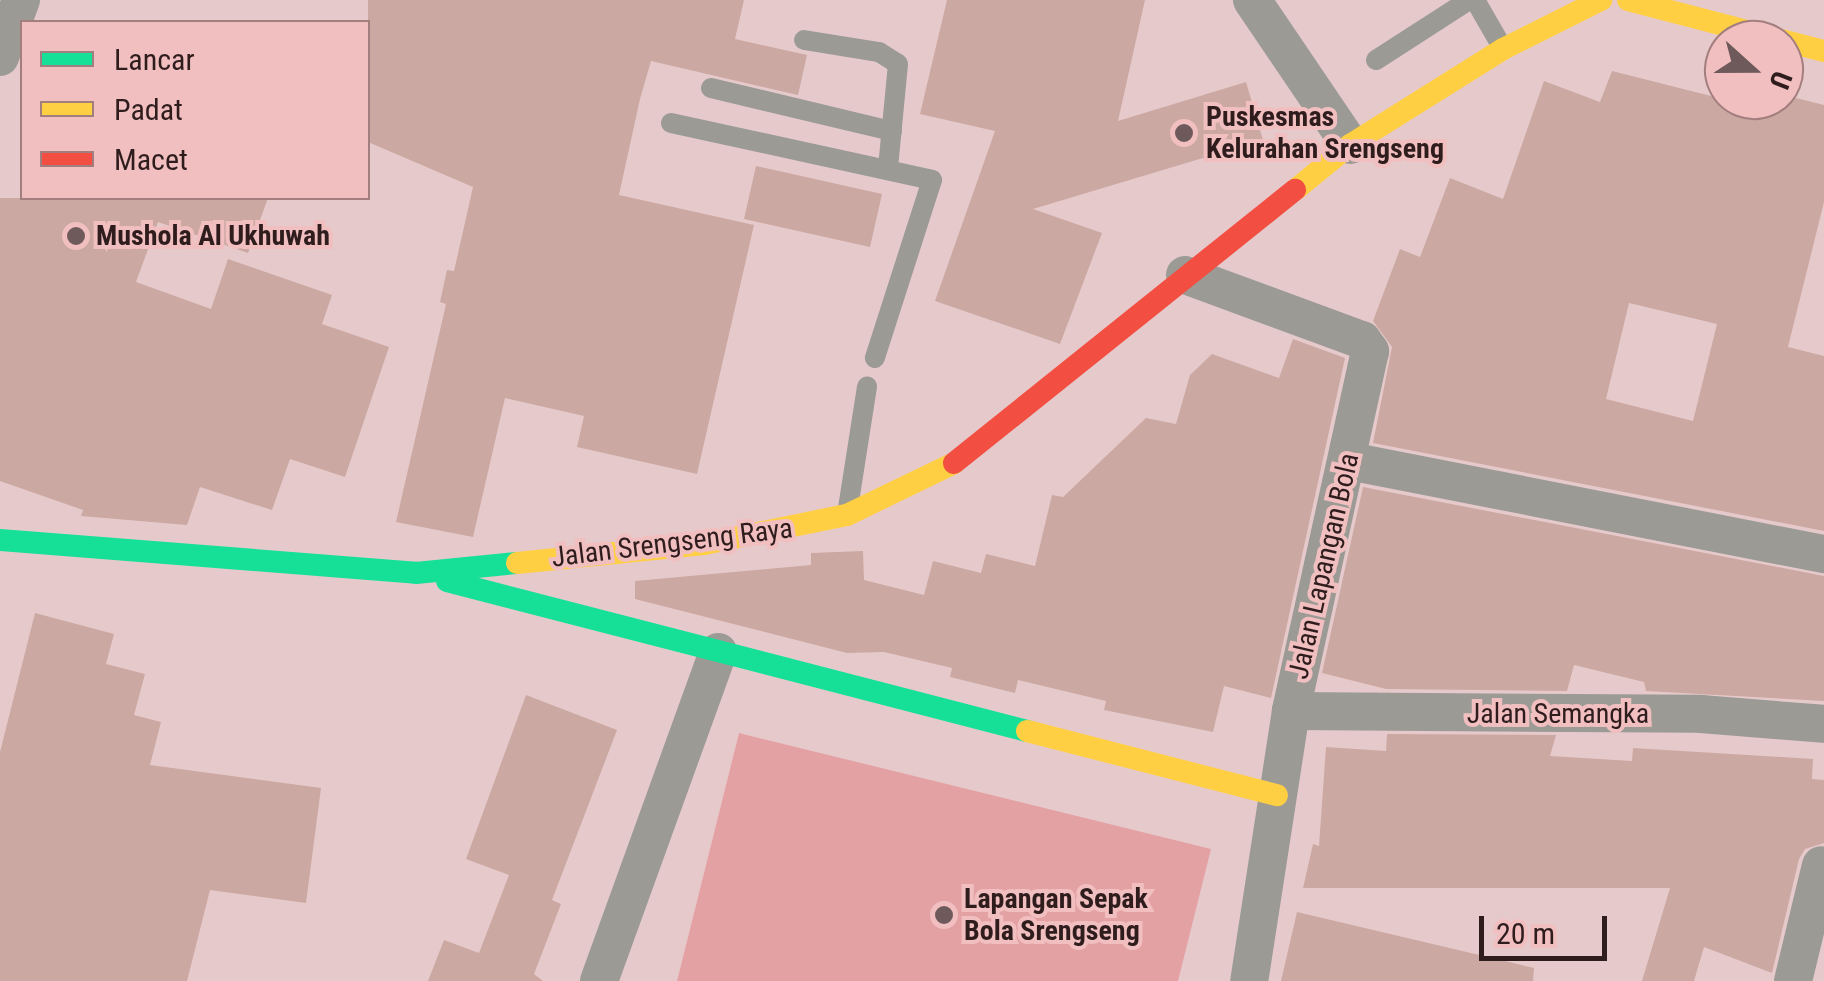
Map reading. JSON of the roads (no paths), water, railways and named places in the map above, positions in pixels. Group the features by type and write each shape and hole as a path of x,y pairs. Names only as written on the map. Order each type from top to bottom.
{"main road":[{"name":"Jalan Srengseng Raya","path":"0,540 416,573 704,544 846,514 932,477 992,439 1185,276 1350,145 1503,49 1601,0"},
{"path":"1628,0 1823,49"},
{"path":"416,573 1277,795"}],"street":[{"path":"0,57 21,0"},
{"path":"1252,0 1350,145"},
{"name":"Jalan Lapangan Bola","path":"1185,276 1362,340 1370,365 1292,711 1248,981"},
{"path":"1348,460 1824,554"},
{"path":"599,981 718,652"},
{"name":"Jalan Semangka","path":"1292,711 1701,714 1824,724"},
{"path":"1793,981 1821,864"}],"lane":[{"path":"1376,60 1472,0 1503,49"},
{"path":"804,40 892,56 898,64 888,168"},
{"path":"710,88 892,131"},
{"path":"671,123 926,174 933,190 876,358"},
{"path":"846,514 867,386"}],"place":[{"name":"Puskesmas Kelurahan Srengseng","path":"1184,133"},
{"name":"Mushola Al Ukhuwah","path":"76,236"},
{"name":"Lapangan Sepak Bola Srengseng","path":"944,915"}]}
